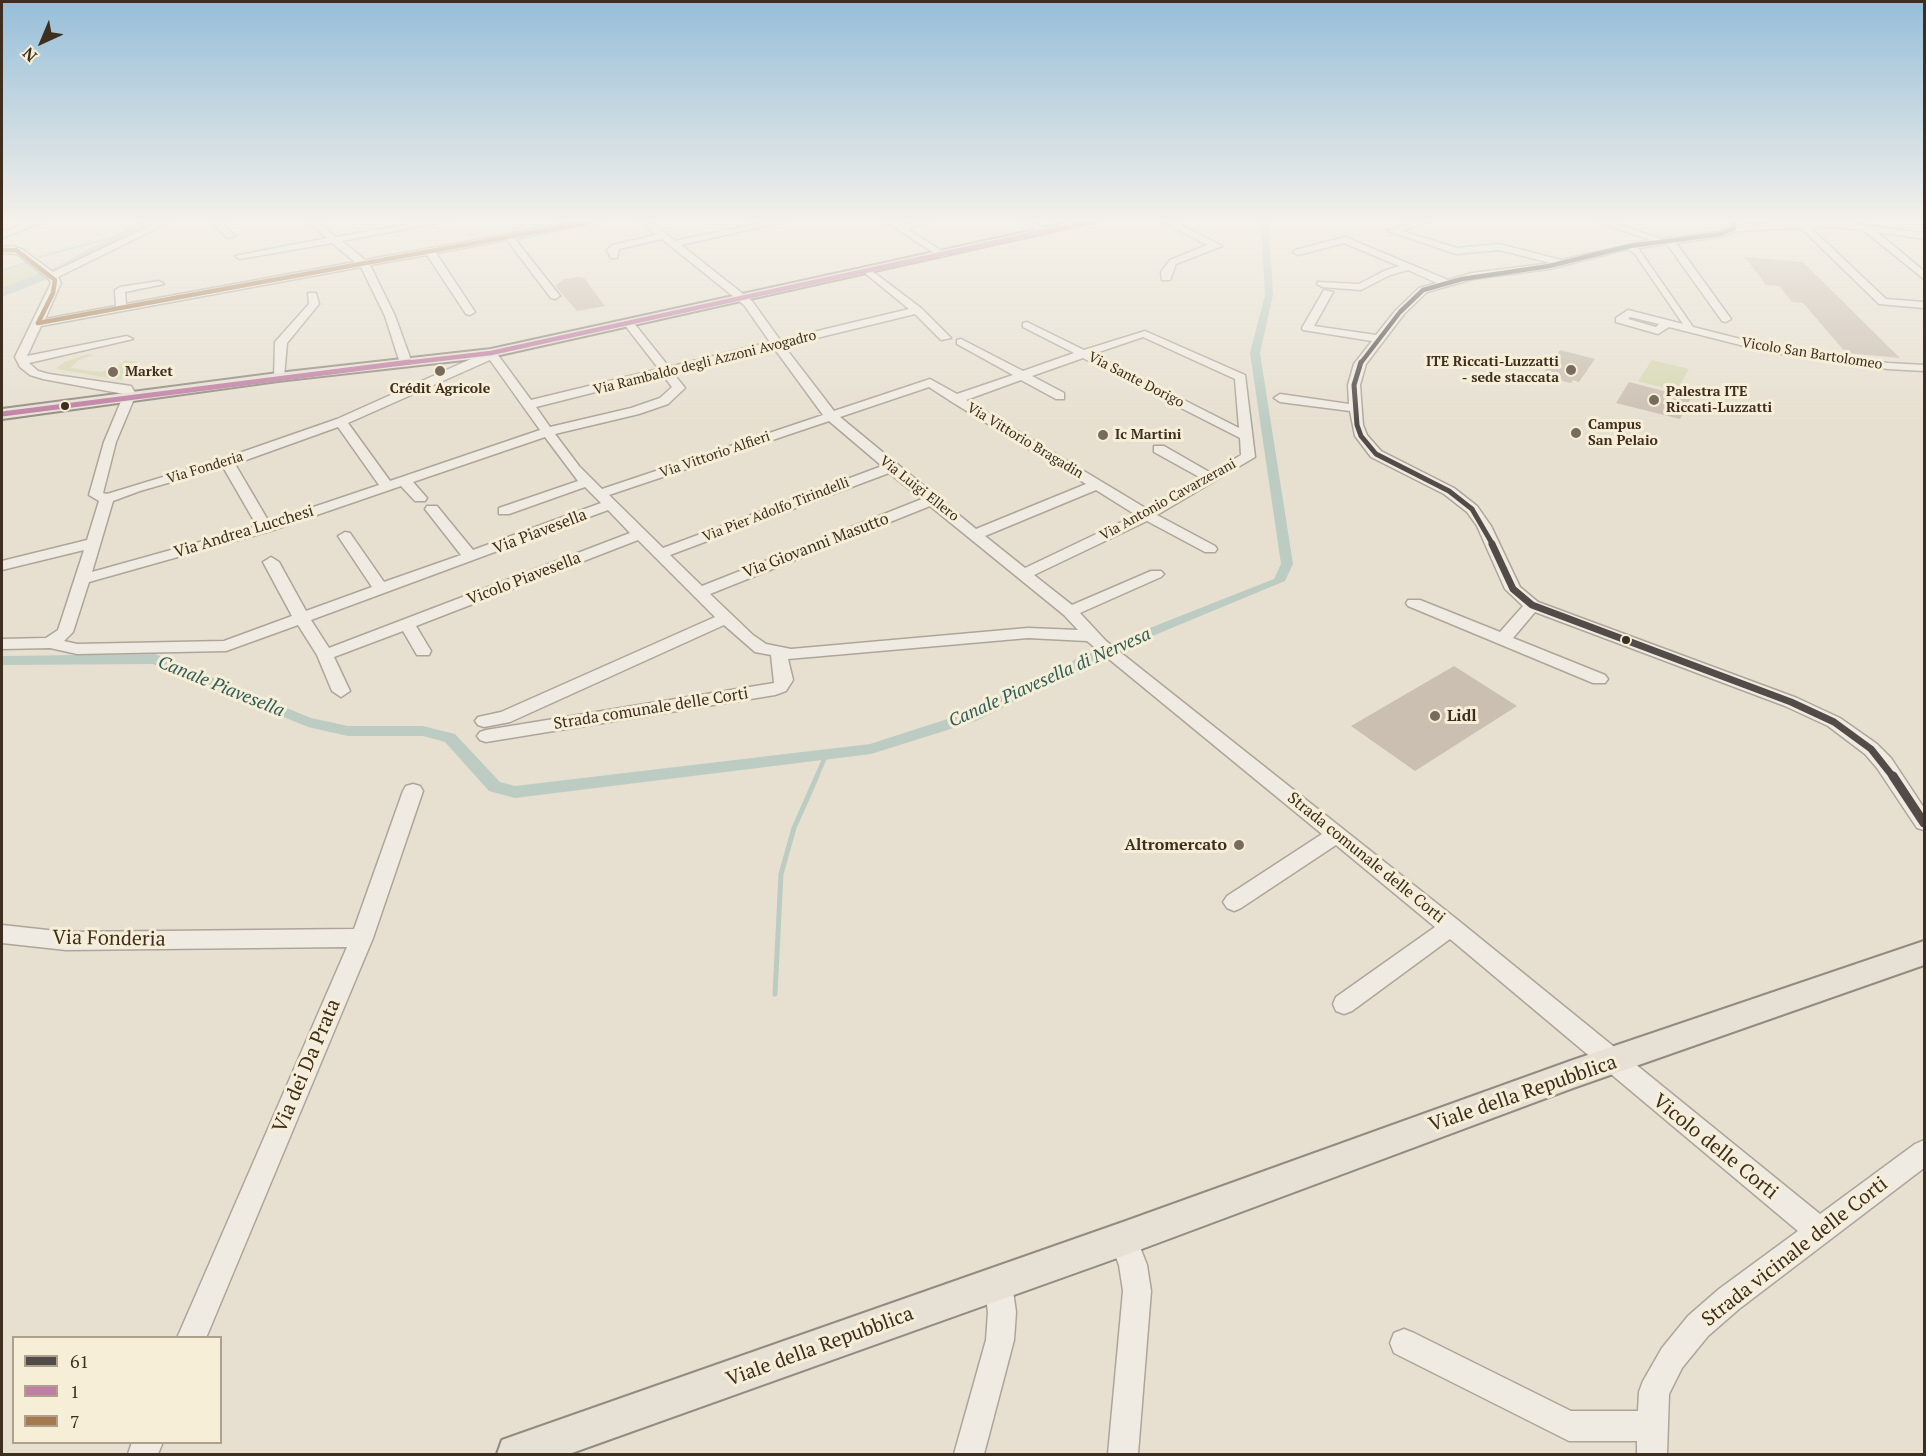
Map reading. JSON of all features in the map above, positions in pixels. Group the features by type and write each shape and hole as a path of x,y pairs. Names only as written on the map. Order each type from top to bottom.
{"main road":[{"path":"2,414 278,377 491,353 786,289"},
{"name":"Viale della Repubblica","path":"516,1455 1123,1239 1573,1074 1612,1063 1924,952"}],"street":[{"path":"21,360 55,289"},
{"path":"121,308 120,291 131,289"},
{"path":"38,323 121,308 184,289"},
{"path":"278,377 281,342 314,304 311,289"},
{"path":"377,289 386,305 406,363"},
{"path":"455,289 470,312"},
{"path":"550,289 555,296"},
{"name":"Via Luigi Ellero","path":"732,289 744,298 831,416 1070,612 1103,647"},
{"path":"891,289 917,310 945,338"},
{"path":"1325,289 1307,328 1378,339"},
{"path":"1425,289 1414,297 1378,339 1357,371 1354,408 1361,436 1376,454 1449,491 1472,509 1484,526 1513,589 1532,605 1791,702 1834,722 1871,749 1884,763 1924,823"},
{"path":"1664,289 1689,325"},
{"path":"1703,289 1726,319"},
{"path":"1869,289 1883,302 1924,305"},
{"name":"Via Rambaldo degli Azzoni Avogadro","path":"527,405 668,373 917,310"},
{"name":"Vicolo San Bartolomeo","path":"1667,323 1768,350 1888,366 1924,368"},
{"path":"629,324 668,373"},
{"name":"Via Sante Dorigo","path":"1027,326 1244,435"},
{"name":"Via Antonio Cavarzerani","path":"956,399 1145,334 1242,377 1244,435 1248,457 1147,515 1024,574"},
{"path":"21,360 127,339"},
{"path":"961,342 1060,396"},
{"path":"491,353 563,457 752,643 780,653 808,653 1028,633 1103,647"},
{"name":"Via Fonderia","path":"101,497 227,462 341,422 484,359 491,353"},
{"path":"2,644 50,643 65,632 94,543 110,442 129,397 127,389 34,373 21,360"},
{"name":"Via Andrea Lucchesi","path":"82,579 265,528 388,488 545,432 635,411 664,401 679,388 668,373"},
{"name":"Via Vittorio Bragadin","path":"831,416 930,383 1147,515 1210,549"},
{"path":"102,400 113,393 111,387"},
{"path":"1280,398 1354,408"},
{"name":"Via Vittorio Alfieri","path":"605,500 831,416"},
{"path":"341,422 388,488"},
{"path":"1159,449 1211,478"},
{"path":"227,462 265,528"},
{"name":"Via Pier Adolfo Tirindelli","path":"660,554 892,467"},
{"path":"405,482 420,498"},
{"path":"504,511 587,482"},
{"path":"976,534 1097,484"},
{"name":"Via Piavesella","path":"50,643 77,649 226,646 471,558 605,500"},
{"name":"Via Giovanni Masutto","path":"700,592 933,500"},
{"name":"Via Piavesella","path":"432,509 471,558"},
{"name":"Vicolo Piavesella","path":"326,655 640,534"},
{"path":"345,536 382,590"},
{"path":"2,565 94,543"},
{"path":"271,562 302,619 326,655 341,691"},
{"path":"1070,612 1156,574"},
{"path":"1414,603 1599,679"},
{"path":"1503,639 1532,605"},
{"name":"Strada comunale delle Corti","path":"726,618 485,728 775,690 784,680 779,662 780,653"},
{"path":"407,624 423,651"},
{"name":"Strada comunale delle Corti","path":"1103,647 1451,927 1612,1063"},
{"name":"Via dei Da Prata","path":"192,1336 362,938 413,791"},
{"path":"1234,902 1336,835"},
{"path":"1344,1004 1451,927"},
{"name":"Via Fonderia","path":"2,934 66,941 362,938"},
{"name":"Vicolo delle Corti","path":"1612,1063 1819,1231"},
{"name":"Strada vicinale delle Corti","path":"1404,1343 1569,1426 1652,1441 1654,1392 1672,1358 1698,1326 1729,1299 1924,1153"},
{"path":"1123,1239 1133,1265 1137,1291 1123,1455"},
{"path":"969,1455 1000,1340 1002,1312 998,1284"}],"green space":[{"path":"88,354 94,355 79,360 70,368 100,372 117,367 125,360 138,362 129,376 121,380 56,369 64,362"},
{"path":"1652,360 1689,369 1676,391 1638,381"}],"building":[{"path":"558,289 592,289 605,306 577,311"},
{"path":"1781,289 1830,289 1900,358 1846,353 1803,303 1792,302"},
{"name":"ITE Riccati-Luzzatti - sede staccata","path":"1560,350 1595,359 1579,382 1573,380 1571,383 1541,376"},
{"name":"Palestra ITE Riccati-Luzzatti","path":"1629,382 1691,398 1680,419 1616,403"},
{"name":"Lidl","path":"1454,666 1517,706 1415,771 1351,726"}],"waterway":[{"path":"2,293 12,289"},
{"name":"Canale Piavesella di Nervesa","path":"2,661 155,659 308,722 348,731 423,731 450,738 495,787 515,792 871,749 971,717 1104,651 1279,581 1287,564 1255,353 1269,289"},
{"path":"816,778 826,755"},
{"path":"775,994 781,874 794,828 817,776"}],"transit line":[{"name":"7","path":"38,323 54,289"},
{"name":"7","path":"38,323 224,289"},
{"name":"1","path":"2,414 278,377 491,353 783,289"},
{"name":"61","path":"1427,289 1400,312 1360,364 1354,385 1357,425 1361,436 1376,454 1449,491 1472,509 1484,526 1513,589 1532,605 1791,702 1834,722 1871,749 1884,763 1924,823"}],"place":[{"name":"ITE Riccati-Luzzatti - sede staccata","path":"1571,370"},
{"name":"Crédit Agricole","path":"440,371"},
{"name":"Market","path":"113,372"},
{"name":"Palestra ITE Riccati-Luzzatti","path":"1654,400"},
{"name":"Campus San Pelaio","path":"1576,433"},
{"name":"Ic Martini","path":"1103,435"},
{"name":"Lidl","path":"1435,716"},
{"name":"Altromercato","path":"1239,845"}],"water label":[{"name":"Canale Piavesella","path":"221,687"}]}
